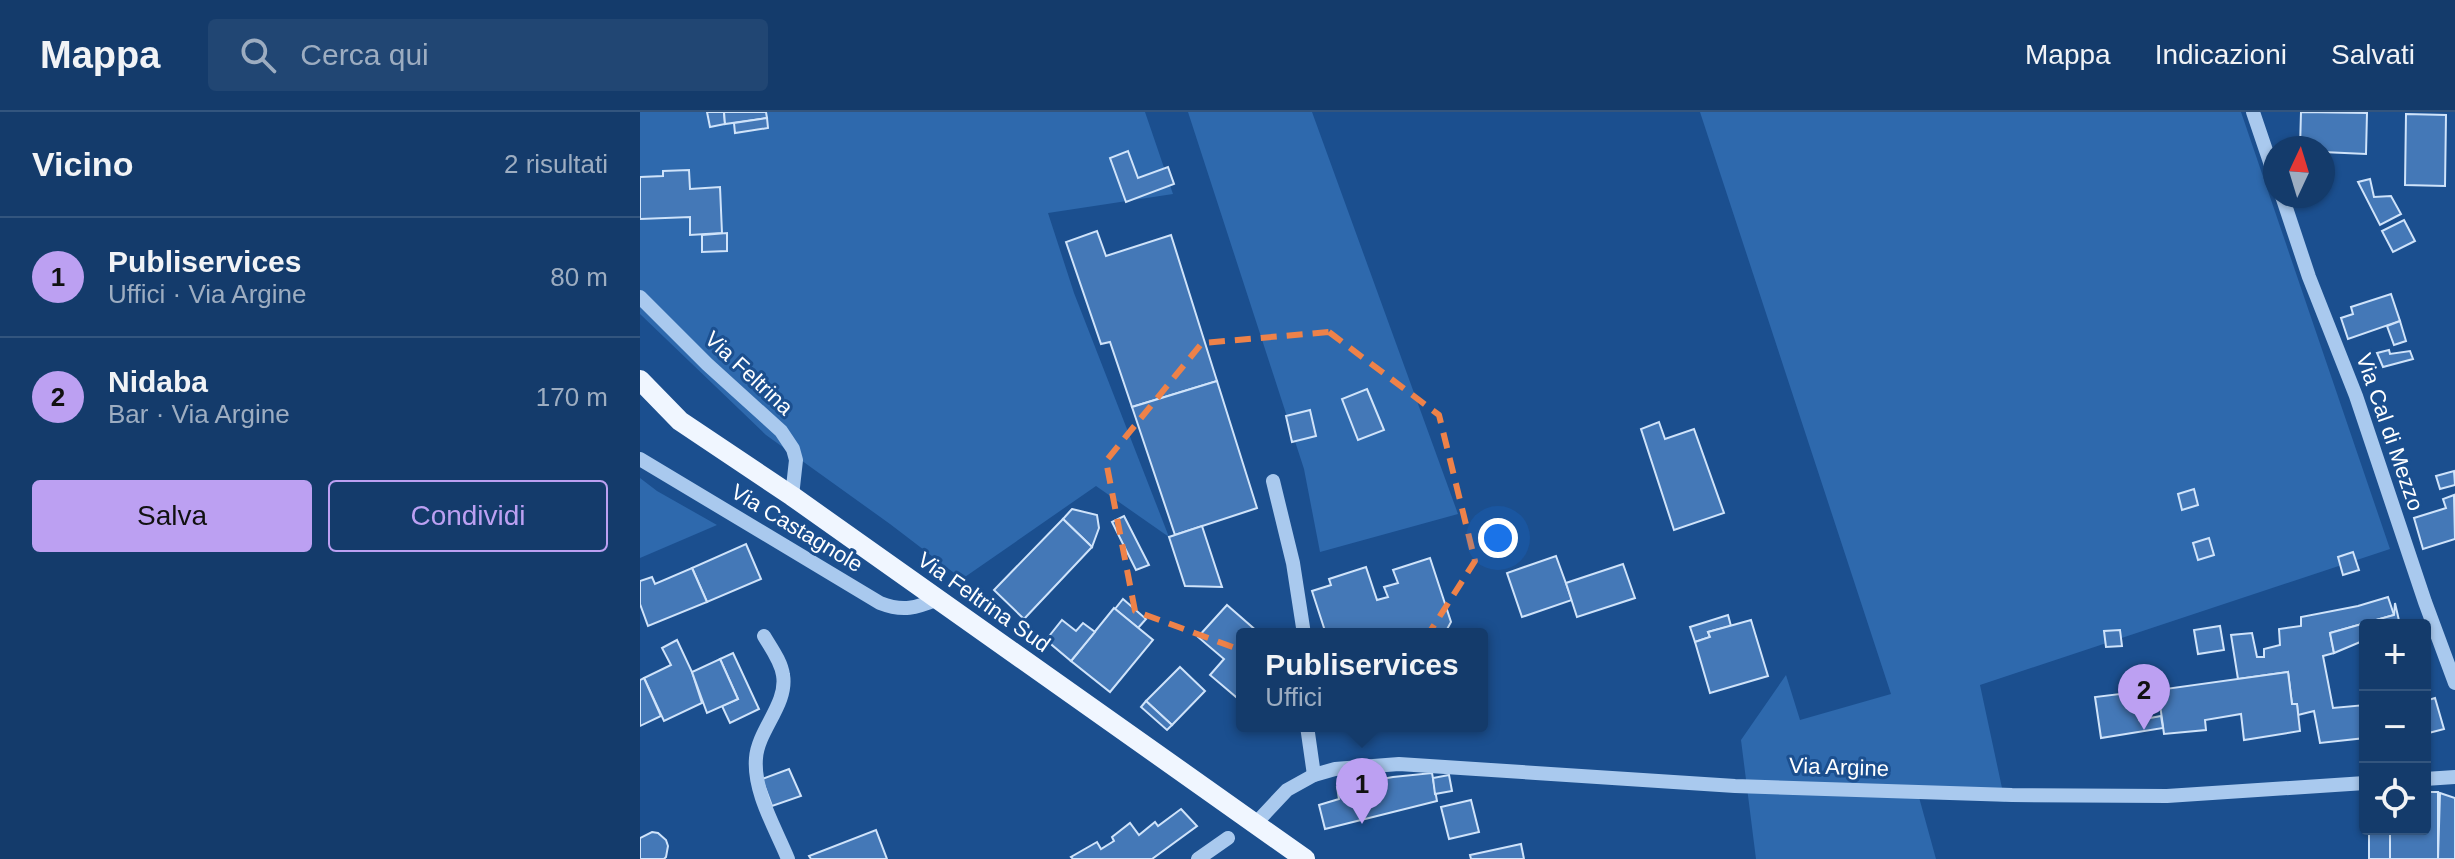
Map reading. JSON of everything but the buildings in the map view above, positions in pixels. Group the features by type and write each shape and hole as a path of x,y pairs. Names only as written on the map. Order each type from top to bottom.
{"main road":[{"name":"Via Feltrina Sud","path":"640,380 680,421 792,496 1305,859"}],"street":[{"path":"2253,112 2263,142"},
{"name":"Via Cal di Mezzo","path":"2286,208 2309,277 2356,396 2455,683"},
{"name":"Via Feltrina","path":"640,297 707,364 781,431 796,460 792,496"},
{"name":"Via Castagnole","path":"640,459 880,603 910,610 938,599"},
{"path":"1273,481 1293,563 1303,628"},
{"path":"764,636 780,664 784,681 778,703 757,748 755,761 763,797 788,859"},
{"path":"1256,823 1287,790 1314,775 1308,732"},
{"name":"Via Argine","path":"1314,775 1335,769 1399,764 1735,786 2012,795 2152,796 2359,783"},
{"path":"2431,779 2455,777"},
{"path":"1198,859 1228,838"}],"highlighted area":[{"path":"1329,332 1439,415 1475,561 1401,677 1284,666 1135,611 1106,461 1202,343"}],"shaded area":[{"path":"640,112 1145,112 1173,194 1048,213 1074,293 1169,537 1096,486 962,579 766,435 640,314"},
{"path":"1188,112 1312,112 1458,514 1320,552 1304,469"},
{"path":"1700,112 2241,112 2263,177 2263,208 2274,208 2390,549 1980,685 2005,802 1917,790 1936,859 1756,859 1741,740 1786,675 1800,720 1891,694"},
{"path":"640,478 657,491 717,525 640,558"}],"place":[{"name":"Nidaba","path":"2144,730"},
{"name":"Publiservices","path":"1362,824"}]}
